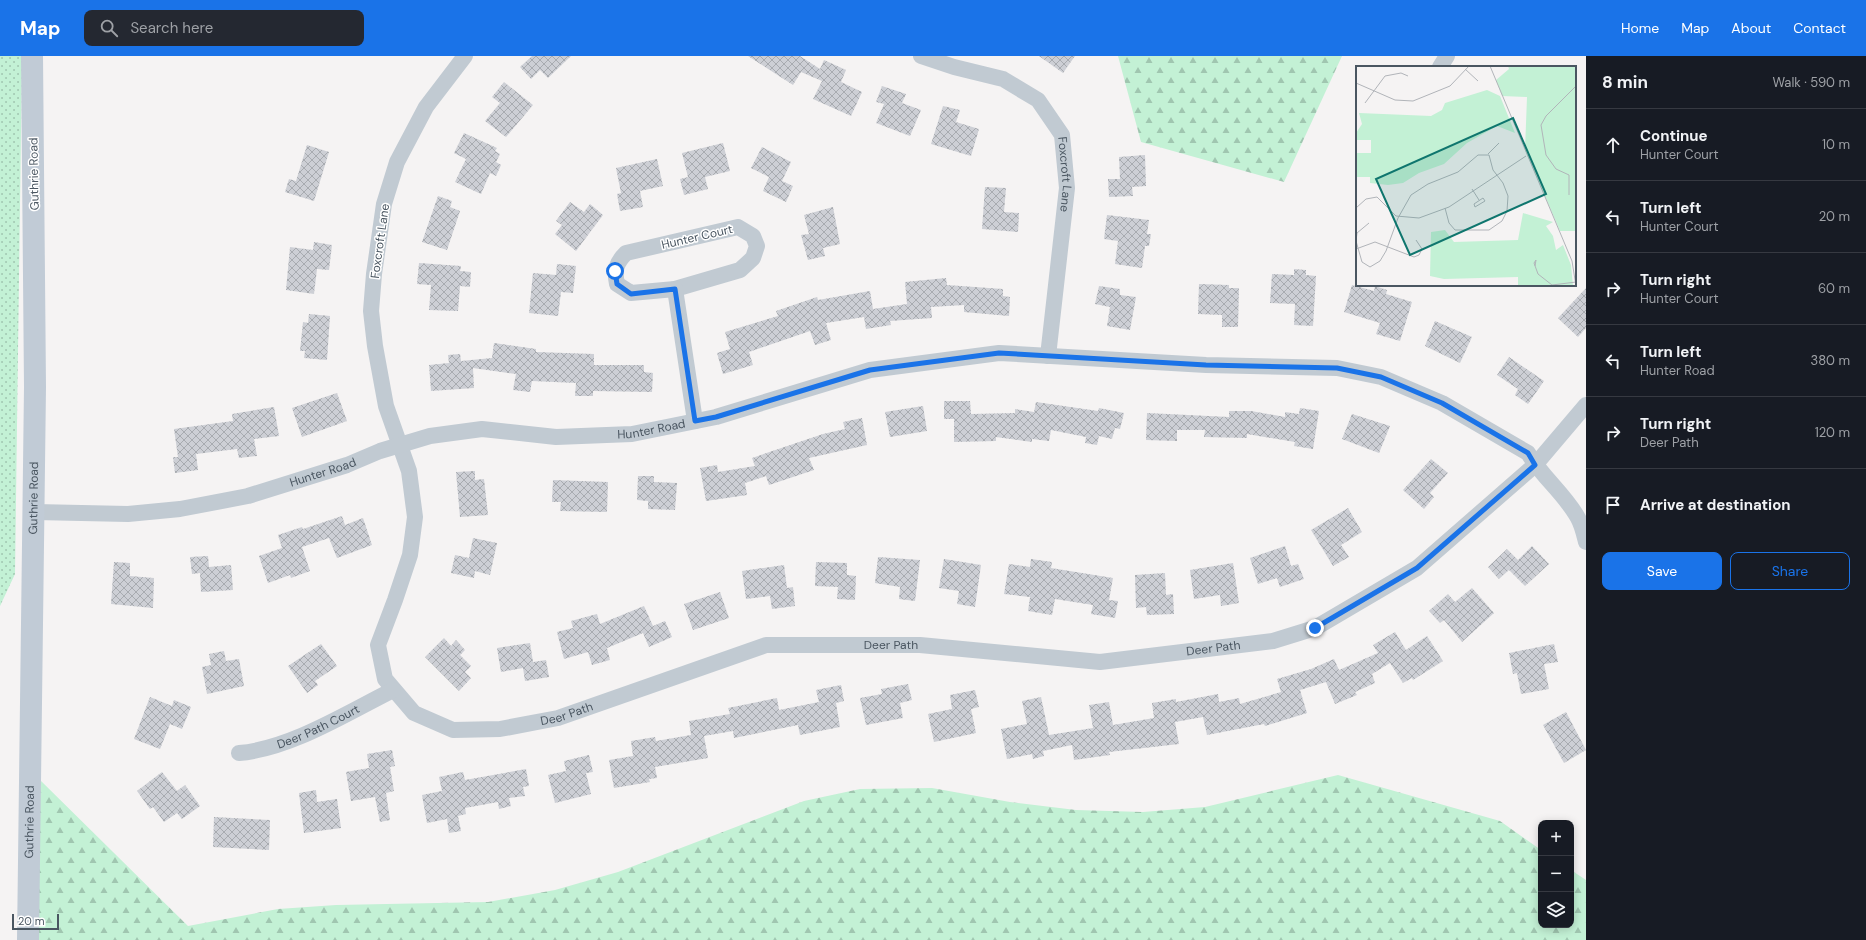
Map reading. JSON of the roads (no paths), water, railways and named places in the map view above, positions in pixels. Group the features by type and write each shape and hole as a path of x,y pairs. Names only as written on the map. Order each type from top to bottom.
{"street":[{"name":"Guthrie Road","path":"28,940 36,387 32,56"},
{"name":"Foxcroft Lane","path":"400,444 386,406 375,346 372,311 374,274 384,204 397,162 422,114 457,64 465,56"},
{"name":"Foxcroft Lane","path":"921,56 954,67 1004,79 1038,100 1062,135 1066,188 1048,356"},
{"path":"1441,66 1447,56"},
{"name":"Hunter Court","path":"738,227 753,236 756,246 753,258 740,270 675,289 631,294 617,284 615,271 617,262 626,253 738,227"},
{"path":"675,289 695,421"},
{"name":"Hunter Road","path":"34,512 128,514 180,509 248,496 346,465 400,444 430,436 482,429 556,437 632,434 716,417 870,370 999,353 1206,365 1337,368 1381,377 1442,403 1528,453 1535,465 1557,488 1578,518 1586,542"},
{"name":"Deer Path","path":"400,444 409,471 415,517 410,555 378,645 385,679 414,713 453,730 500,729 558,718 766,645 920,645 1100,662 1273,641 1315,628 1417,568 1535,465 1586,405"},
{"name":"Deer Path Court","path":"239,753 256,752 288,742 394,690"}]}
